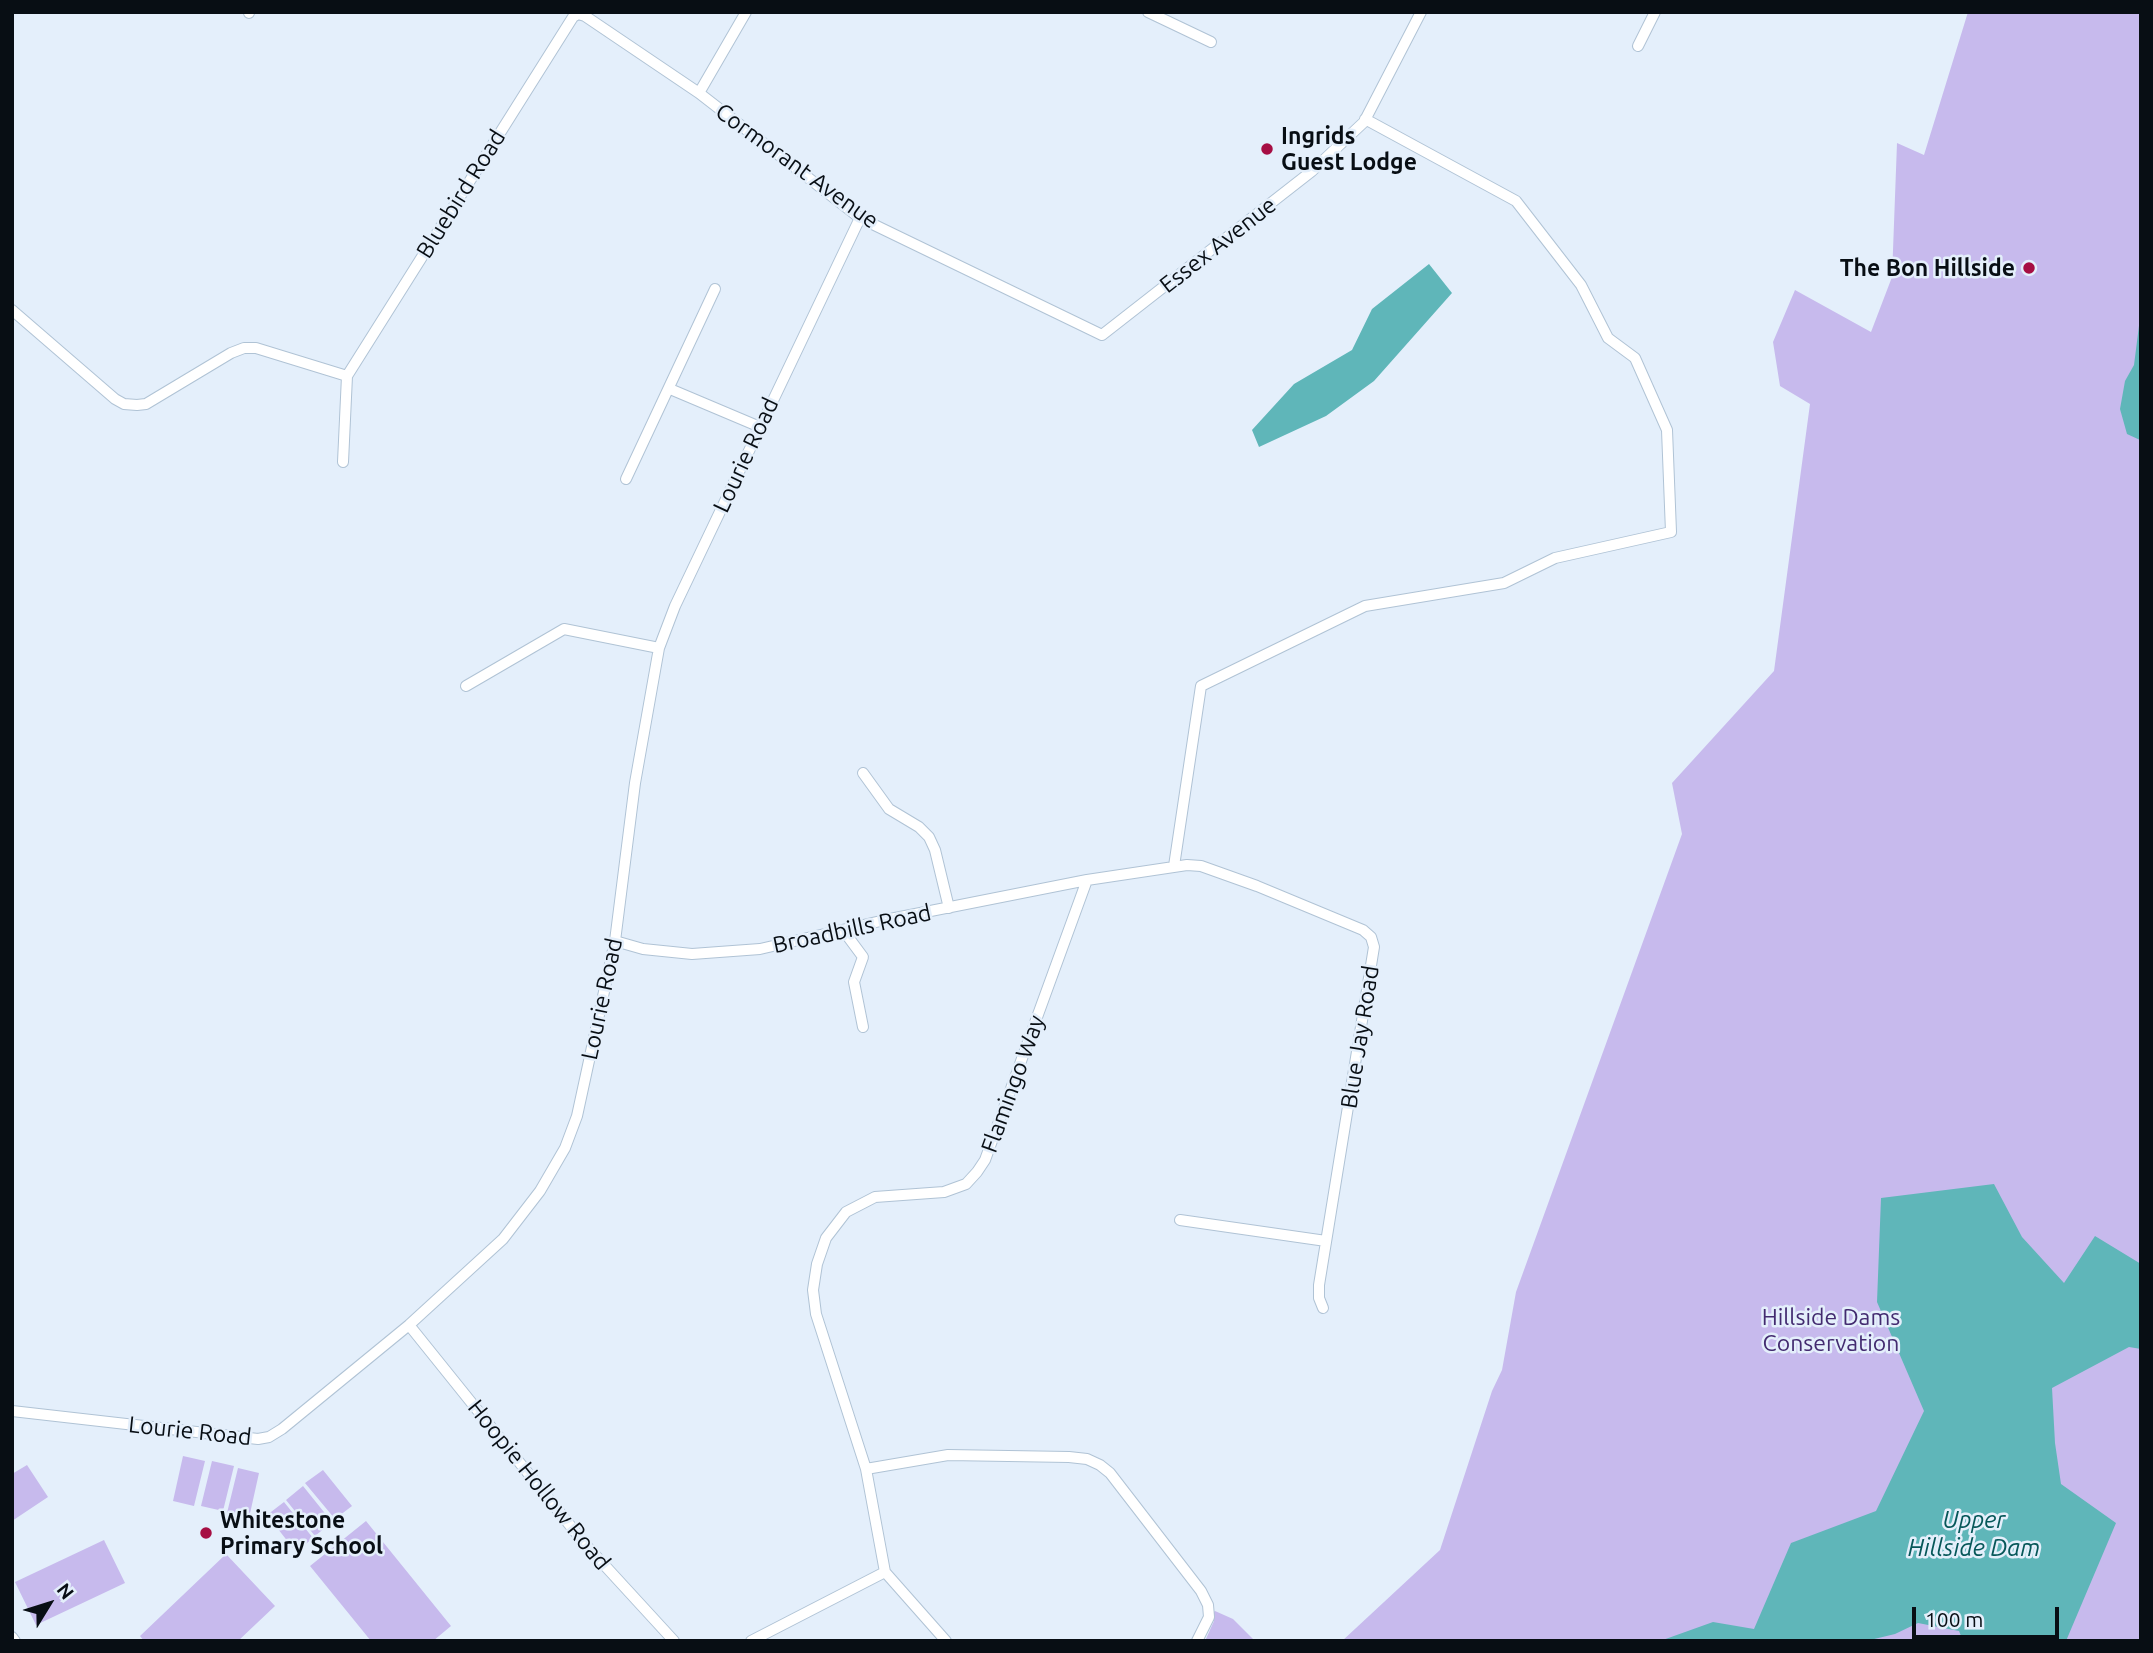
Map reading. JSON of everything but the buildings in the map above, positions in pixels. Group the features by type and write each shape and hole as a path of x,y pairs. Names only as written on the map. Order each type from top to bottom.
{"street":[{"path":"699,93 746,12"},
{"path":"1147,12 1211,42"},
{"name":"Essex Avenue","path":"1102,335 1312,171 1365,119 1421,12"},
{"path":"1638,46 1654,12"},
{"name":"Cormorant Avenue","path":"578,14 585,16 699,93 860,218 1102,335"},
{"name":"Bluebird Road","path":"347,376 573,17 578,14"},
{"path":"1174,866 1201,685 1365,606 1504,583 1555,558 1671,532 1667,430 1635,358 1608,338 1581,285 1516,201 1365,119"},
{"name":"Lourie Road","path":"12,1411 264,1438 282,1429 409,1325 503,1239 540,1191 554,1169 577,1116 615,942 635,783 659,648 676,606 860,218"},
{"path":"626,479 715,289"},
{"path":"12,310 124,404 146,404 231,353 244,348 256,348 347,376 343,462"},
{"path":"670,388 760,427"},
{"path":"466,686 564,629 659,648"},
{"path":"863,773 889,809 919,827 929,837 935,850 949,908"},
{"name":"Blue Jay Road","path":"1087,880 1174,866 1200,866 1257,886 1363,930 1373,942 1319,1285 1319,1298 1324,1308"},
{"name":"Broadbills Road","path":"615,942 643,949 692,954 760,949 1087,880"},
{"name":"Flamingo Way","path":"885,1572 866,1469 816,1314 813,1290 817,1264 826,1238 846,1212 876,1197 956,1189 966,1184 977,1172 985,1160 1087,880"},
{"path":"843,930 863,957 854,982 863,1027"},
{"path":"1180,1220 1326,1241"},
{"name":"Hoopie Hollow Road","path":"409,1325 585,1544 674,1641"},
{"path":"866,1469 948,1455 1087,1459 1100,1465 1110,1473 1201,1591 1208,1605 1209,1617 1197,1641"},
{"path":"751,1641 885,1572 946,1641"}],"green space":[{"name":"Hillside Dams Conservation","path":"1968,12 2141,12 2141,1641 1342,1641 1440,1550 1492,1391 1502,1370 1516,1292 1682,834 1672,783 1774,671 1810,404 1780,386 1773,342 1795,290 1871,332 1892,277 1897,143 1924,155"},
{"path":"183,1456 205,1461 194,1506 173,1501"},
{"path":"212,1461 234,1466 223,1511 201,1506"},
{"path":"27,1465 48,1497 12,1521 12,1474"},
{"path":"238,1468 259,1473 249,1518 227,1513"},
{"path":"323,1470 352,1506 335,1519 305,1483"},
{"path":"303,1486 332,1522 315,1536 286,1500"},
{"path":"284,1502 313,1538 296,1552 267,1515"},
{"path":"366,1521 451,1626 433,1641 371,1641 310,1566"},
{"path":"104,1540 125,1583 36,1625 15,1582"},
{"path":"226,1554 275,1606 238,1641 144,1641 140,1636"},
{"path":"1215,1611 1233,1619 1255,1641 1205,1641 1214,1621 1211,1614"}],"water":[{"path":"1429,264 1452,293 1374,381 1326,416 1259,447 1252,430 1294,384 1352,350 1372,309"},
{"path":"2141,310 2140,440 2127,434 2120,409 2125,381 2134,365"},
{"name":"Upper Hillside Dam","path":"1994,1184 2022,1237 2064,1283 2095,1236 2141,1264 2141,1349 2129,1347 2052,1388 2055,1443 2061,1484 2116,1523 2066,1641 1963,1641 1959,1631 1918,1623 1895,1634 1866,1641 1660,1641 1713,1622 1754,1629 1791,1543 1876,1511 1924,1411 1877,1302 1881,1198"}],"place":[{"name":"Ingrids Guest Lodge","path":"1267,149"},
{"name":"The Bon Hillside","path":"2029,268"},
{"name":"Whitestone Primary School","path":"206,1533"}]}
